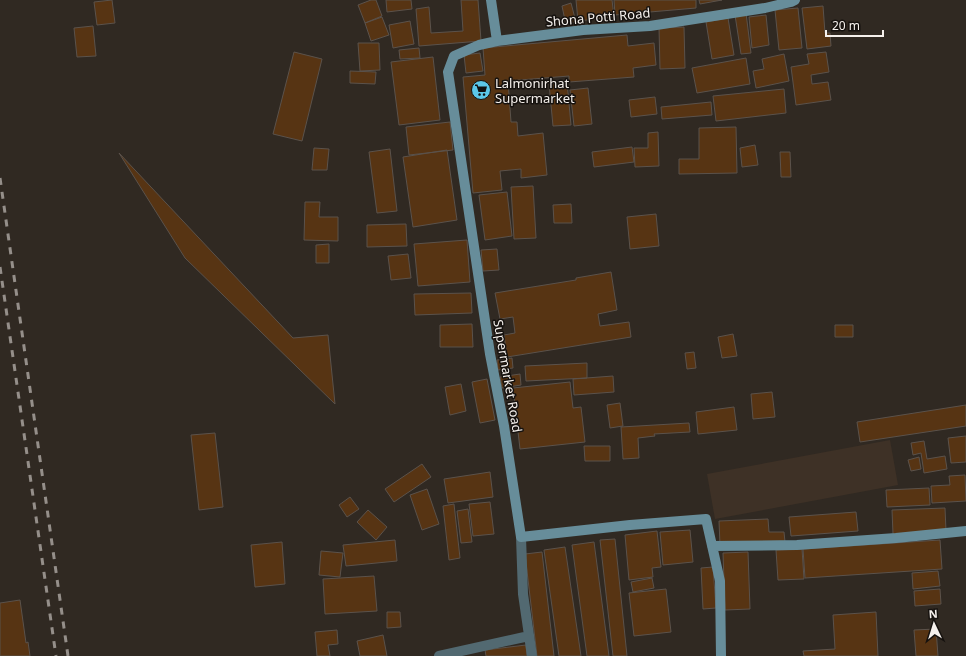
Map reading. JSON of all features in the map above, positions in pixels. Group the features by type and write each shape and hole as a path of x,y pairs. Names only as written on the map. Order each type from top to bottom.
{"main road":[{"path":"491,0 497,41"},
{"name":"Shona Potti Road","path":"497,41 583,30 650,26 765,8 795,0"},
{"name":"Supermarket Road","path":"497,41 479,45 454,56 448,72 490,354 504,426 521,537"},
{"path":"521,537 630,525 706,519 720,581 721,656"},
{"path":"712,546 797,545 896,538 966,530"}],"street":[{"path":"521,537 524,594 532,656"},
{"path":"439,656 529,636"}],"shaded area":[{"path":"890,440 898,485 715,519 707,474"}],"building":[{"path":"112,0 115,23 97,25 94,2"},
{"path":"371,0 376,0 382,16 365,23 358,5"},
{"path":"386,0 411,0 412,9 387,12"},
{"path":"461,0 478,0 481,41 419,46 416,9 429,7 431,33 463,31"},
{"path":"576,0 612,0 614,17 578,21"},
{"path":"614,0 696,0 696,8 615,15"},
{"path":"699,0 722,0 700,4"},
{"path":"571,3 576,22 566,25 562,6"},
{"path":"823,6 825,33 830,33 831,46 807,49 802,8"},
{"path":"798,8 802,48 779,50 775,10"},
{"path":"746,13 751,53 741,54 735,15"},
{"path":"766,15 769,45 752,48 749,17"},
{"path":"382,17 389,35 371,41 365,23"},
{"path":"728,18 734,55 712,59 706,22"},
{"path":"410,21 414,44 393,48 389,25"},
{"path":"93,26 96,56 77,57 74,28"},
{"path":"684,27 685,68 660,69 659,28"},
{"path":"627,35 628,46 654,43 656,65 633,68 634,77 569,82 569,76 508,81 511,122 517,122 518,136 543,133 547,175 521,178 521,169 500,171 502,190 473,193 463,77 485,75 483,48"},
{"path":"358,43 379,43 380,70 360,71"},
{"path":"419,48 420,58 400,59 399,50"},
{"path":"294,52 322,59 302,141 273,134"},
{"path":"826,52 829,72 811,75 812,84 828,82 831,100 796,105 791,67 809,64 807,54"},
{"path":"480,53 483,71 466,73 464,55"},
{"path":"784,54 789,81 756,88 753,71 764,69 762,59"},
{"path":"433,57 440,120 399,125 391,62"},
{"path":"746,58 750,84 697,93 692,68"},
{"path":"350,71 376,72 375,84 350,83"},
{"path":"567,82 571,125 553,126 549,84"},
{"path":"588,88 592,124 574,126 570,90"},
{"path":"784,89 786,113 716,121 713,96"},
{"path":"655,97 657,114 631,117 629,100"},
{"path":"711,102 712,115 662,119 661,107"},
{"path":"450,122 453,150 409,155 406,127"},
{"path":"736,127 737,173 679,174 679,159 699,159 699,128"},
{"path":"658,132 659,166 635,167 634,148 648,148 648,133"},
{"path":"755,145 758,165 742,167 740,148"},
{"path":"632,147 634,162 594,167 592,152"},
{"path":"314,148 329,149 327,170 312,170"},
{"path":"390,149 397,211 377,213 369,152"},
{"path":"447,150 457,220 413,227 403,157"},
{"path":"780,152 790,152 791,177 781,177"},
{"path":"119,153 293,338 328,335 335,404 185,258"},
{"path":"533,186 536,238 514,239 511,187"},
{"path":"507,192 512,236 485,240 479,195"},
{"path":"305,202 320,202 319,217 338,217 338,241 304,240"},
{"path":"571,204 572,223 554,223 553,205"},
{"path":"656,214 659,246 630,249 627,217"},
{"path":"406,224 407,246 367,247 367,225"},
{"path":"467,240 470,282 418,286 414,244"},
{"path":"329,244 329,263 316,263 316,245"},
{"path":"497,249 499,270 483,271 481,250"},
{"path":"408,254 411,278 391,280 388,256"},
{"path":"611,272 617,310 598,314 600,326 629,322 631,337 507,357 504,335 515,333 513,317 500,319 495,293 576,280 576,278"},
{"path":"471,293 472,313 415,315 414,294"},
{"path":"472,324 473,347 440,347 440,325"},
{"path":"835,325 853,325 853,337 835,337"},
{"path":"733,334 737,356 722,358 718,337"},
{"path":"694,352 696,368 687,369 685,353"},
{"path":"512,358 513,368 498,370 497,360"},
{"path":"587,363 587,378 526,381 525,366"},
{"path":"520,374 521,385 502,388 500,377"},
{"path":"613,376 614,392 574,395 573,379"},
{"path":"487,379 495,420 480,423 472,382"},
{"path":"570,382 573,408 581,407 585,442 520,449 513,388"},
{"path":"461,384 466,411 450,415 445,387"},
{"path":"772,392 775,417 753,419 751,394"},
{"path":"620,403 623,426 610,428 607,405"},
{"path":"966,405 966,426 860,442 857,422"},
{"path":"734,407 737,430 698,434 696,412"},
{"path":"689,423 690,432 654,434 655,436 638,438 639,458 623,459 621,427"},
{"path":"215,433 223,507 199,510 191,435"},
{"path":"966,436 966,462 951,463 948,438"},
{"path":"924,441 927,459 945,456 947,469 924,473 921,453 913,455 911,443"},
{"path":"584,446 610,446 610,461 585,461"},
{"path":"919,457 921,469 911,471 908,460"},
{"path":"422,464 431,477 394,502 385,489"},
{"path":"490,472 493,497 448,503 444,479"},
{"path":"965,475 966,501 932,503 931,486 950,485 949,476"},
{"path":"929,488 930,505 887,507 886,490"},
{"path":"427,489 439,524 422,530 410,495"},
{"path":"350,497 359,509 347,517 339,505"},
{"path":"490,502 494,534 473,536 469,504"},
{"path":"454,504 460,558 449,560 443,506"},
{"path":"945,508 946,531 893,534 892,510"},
{"path":"468,509 472,542 461,543 457,511"},
{"path":"368,510 387,527 376,540 357,522"},
{"path":"856,512 858,531 791,536 789,517"},
{"path":"768,519 769,532 784,532 785,542 720,545 719,521"},
{"path":"690,530 693,562 663,565 660,532"},
{"path":"657,531 661,567 652,568 653,577 629,580 625,535"},
{"path":"615,539 627,656 613,656 600,540"},
{"path":"395,540 397,561 346,566 343,545"},
{"path":"940,540 942,569 805,578 803,549"},
{"path":"282,542 285,584 255,587 251,545"},
{"path":"594,542 609,656 587,656 572,545"},
{"path":"565,547 581,656 559,656 544,550"},
{"path":"802,549 804,579 778,580 776,550"},
{"path":"321,551 343,553 340,577 319,575"},
{"path":"542,552 554,656 537,656 525,554"},
{"path":"748,552 750,609 725,610 723,553"},
{"path":"713,567 716,608 703,609 701,568"},
{"path":"938,571 940,586 913,589 912,573"},
{"path":"374,576 377,611 325,614 323,579"},
{"path":"652,578 654,588 633,592 631,582"},
{"path":"666,589 671,632 634,636 629,593"},
{"path":"940,589 941,604 915,606 914,591"},
{"path":"20,600 26,643 28,642 30,656 0,656 0,603"},
{"path":"387,612 400,612 401,627 387,628"},
{"path":"876,612 878,656 804,656 803,651 835,649 833,615"},
{"path":"936,629 938,656 916,656 914,630"},
{"path":"337,630 338,644 328,645 330,656 317,656 315,632"},
{"path":"383,635 387,656 360,656 357,641"},
{"path":"526,645 527,656 486,656 485,650"}],"railway":[{"path":"0,178 68,656"},
{"path":"0,267 56,656"}],"place":[{"name":"Lalmonirhat Supermarket","path":"481,90"}]}
